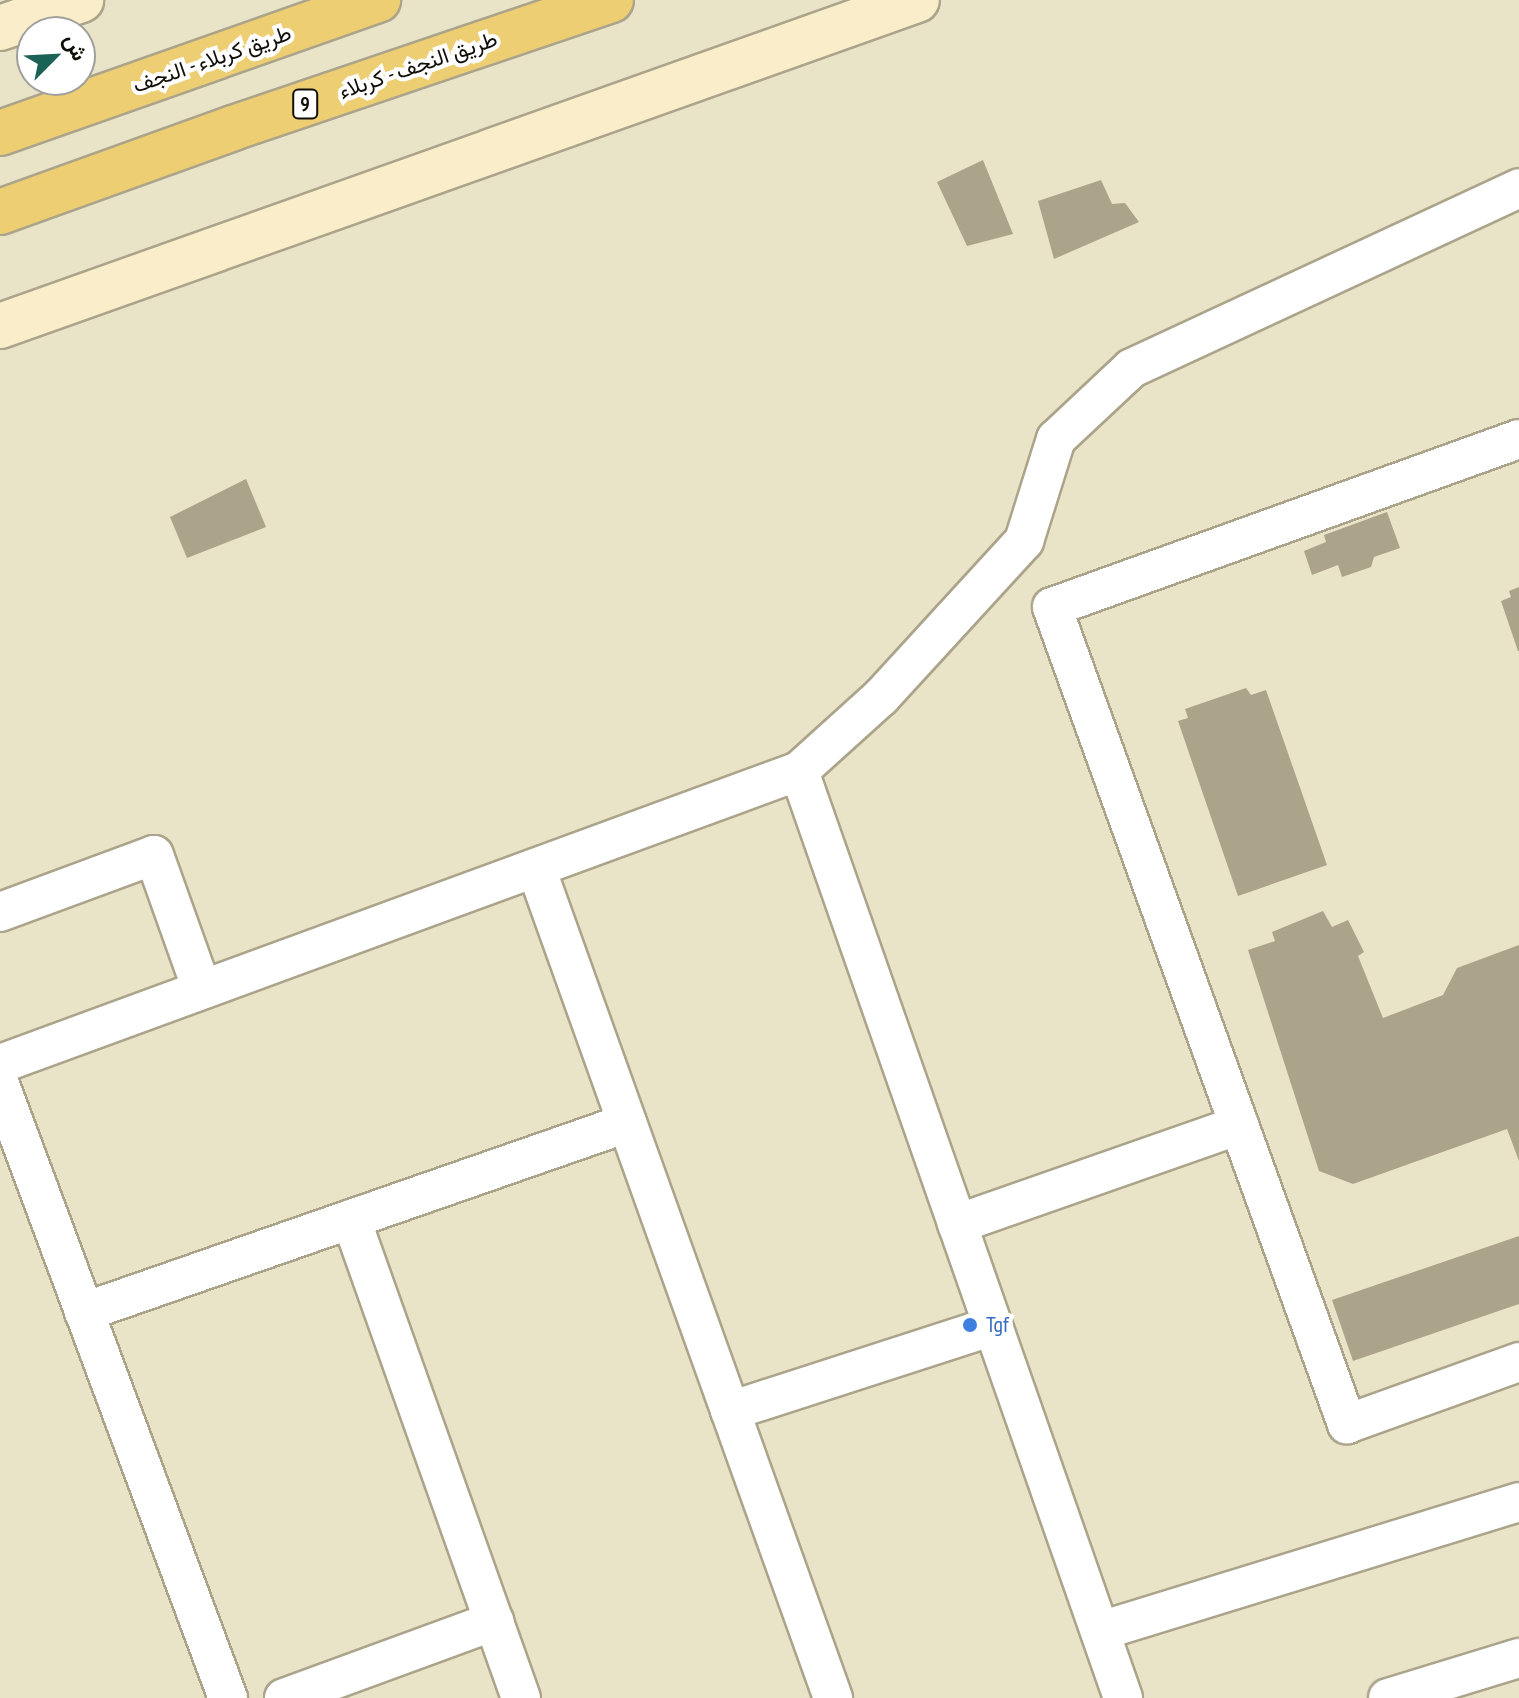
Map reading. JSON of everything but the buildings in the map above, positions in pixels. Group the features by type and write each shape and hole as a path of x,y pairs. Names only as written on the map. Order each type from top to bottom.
{"highway":[{"name":"طريق کربلاء - النجف","path":"0,133 378,0"},
{"name":"طريق النجف - کربلاء","path":"0,212 233,128 611,0"}],"main road":[{"path":"0,28 81,0"},
{"path":"0,326 917,0"}],"street":[{"path":"0,1064 799,771 881,697 1024,541 1056,439 1132,368 1519,188"},
{"path":"1519,439 1052,607 1347,1424 1519,1362"},
{"path":"799,771 1123,1698"},
{"path":"0,912 154,855 202,990"},
{"path":"536,868 833,1698"},
{"path":"0,1085 228,1698"},
{"path":"84,1312 627,1123"},
{"path":"957,1224 1239,1125"},
{"path":"351,1219 521,1698"},
{"path":"730,1411 993,1326"},
{"path":"1100,1631 1519,1502"},
{"path":"284,1698 494,1621"},
{"path":"1388,1698 1519,1658"}],"place":[{"name":"Tgf","path":"970,1325"}]}
